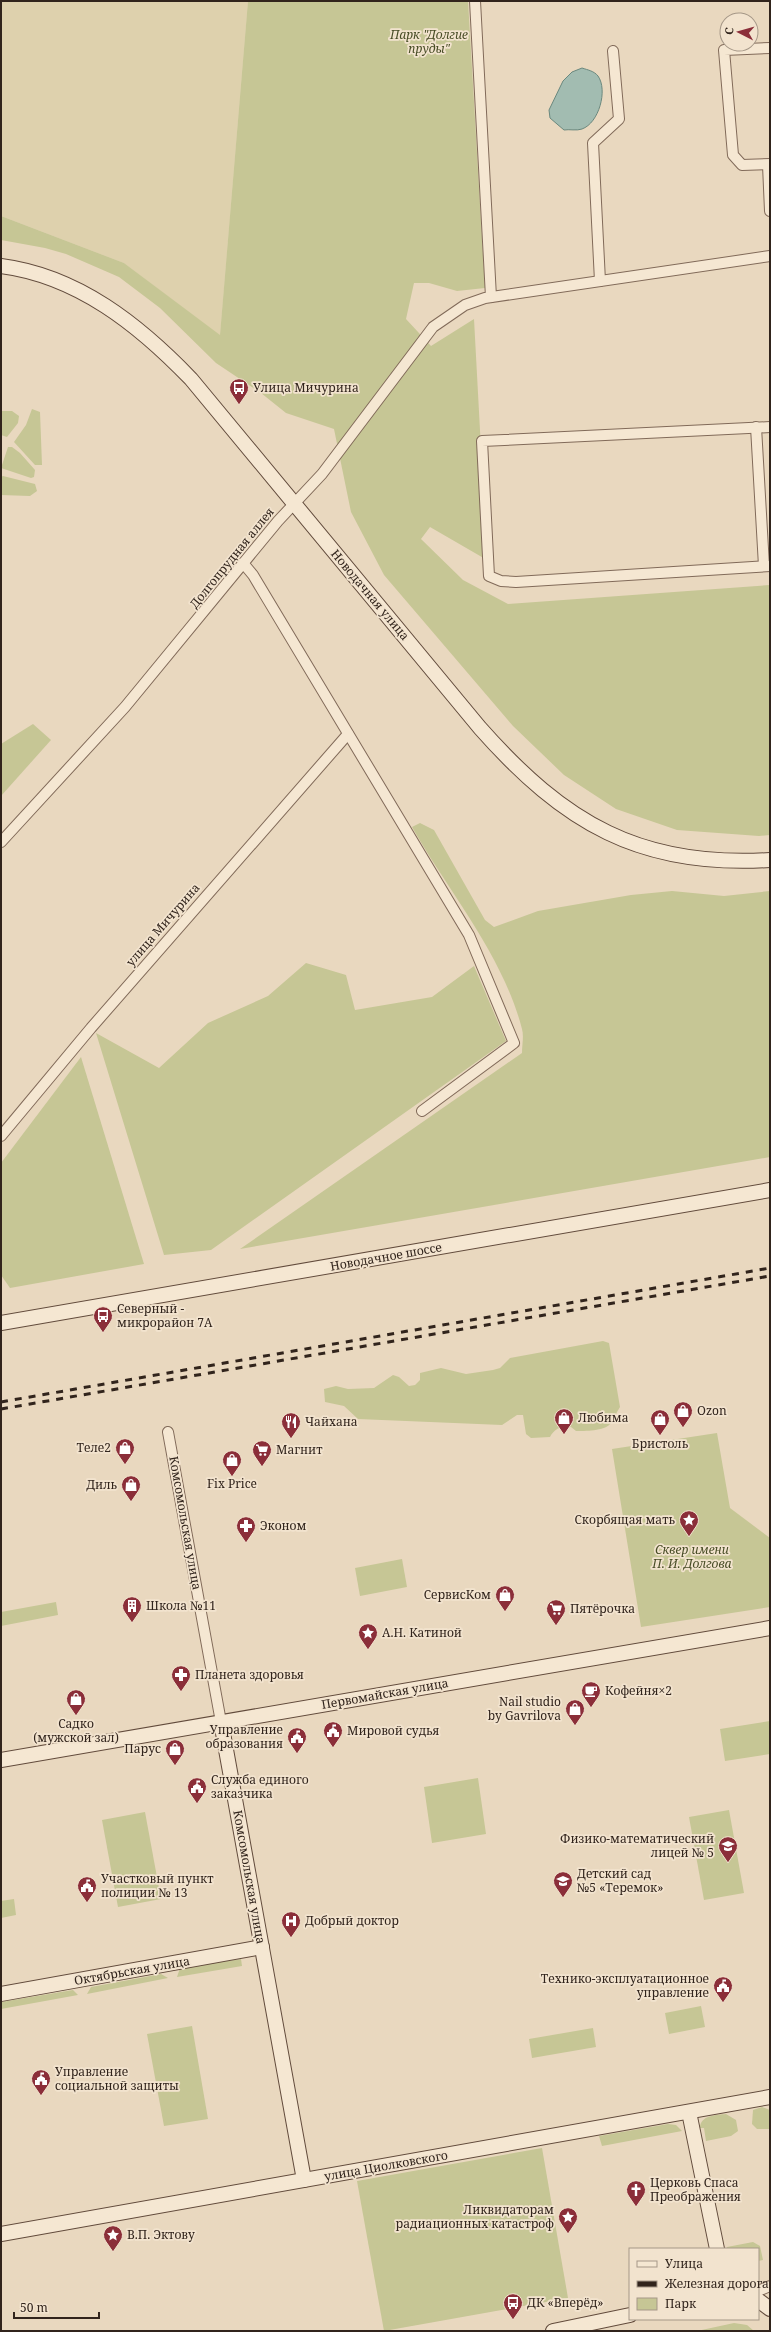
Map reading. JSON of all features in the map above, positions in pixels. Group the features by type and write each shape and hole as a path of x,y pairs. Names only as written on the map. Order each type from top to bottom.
{"street":[{"path":"475,1 488,298"},
{"path":"770,48 724,50 733,155 742,165 769,164 770,211"},
{"path":"600,281 593,143 619,119 613,51"},
{"name":"Долгопрудная аллея","path":"1,842 125,707 243,563 322,474 433,327 465,305 488,298 770,256"},
{"name":"Новодачная улица","path":"1,266 41,276 74,289 106,305 135,326 162,349 190,379 480,728 514,765 567,810 608,834 654,851 697,859 770,860"},
{"path":"756,427 767,566 516,582 502,581 489,576 484,569 482,441 770,426"},
{"path":"243,563 253,575 469,935 514,1043 422,1111"},
{"name":"улица Мичурина","path":"1,1136 90,1028 348,734"},
{"name":"Новодачное шоссе","path":"1,1323 770,1190"},
{"name":"Комсомольская улица","path":"168,1432 304,2180"},
{"name":"Первомайская улица","path":"1,1760 770,1628"},
{"name":"Октябрьская улица","path":"1,1994 262,1947"},
{"name":"улица Циолковского","path":"1,2234 770,2097"},
{"path":"689,2112 717,2248"},
{"path":"759,2291 770,2286"},
{"path":"759,2301 770,2309"},
{"path":"553,2331 629,2315"}],"shaded area":[{"path":"1,1 248,1 220,336 124,263 1,216"},
{"path":"582,68 596,74 601,82 602,97 600,106 593,120 588,126 580,130 564,130 550,118 549,110 563,81 572,72"}],"green space":[{"name":"Парк \"Долгие пруды\"","path":"248,1 468,1 485,288 457,291 429,283 414,283 406,319 431,346 474,319 487,560 430,527 421,539 463,580 508,604 770,585 770,835 759,836 677,830 616,809 564,775 513,726 384,575 351,512 334,429 286,413 261,393 216,363 160,308 119,277 66,254 45,248 1,240 1,216 124,263 220,335"},
{"path":"32,409 40,412 42,465 35,465 14,442 26,425"},
{"path":"1,411 12,411 19,416 18,423 7,437 1,435"},
{"path":"8,447 12,447 20,453 35,470 34,477 31,478 1,468"},
{"path":"3,476 35,484 37,491 30,496 1,495 1,477"},
{"path":"33,724 51,740 1,796 1,744"},
{"path":"420,823 434,830 485,920 494,927 538,911 631,895 672,891 724,896 770,891 770,1157 240,1249 522,1053 522,1029 502,975 473,924 412,827"},
{"path":"306,963 346,975 355,1010 432,997 474,966 506,1041 211,1250 164,1255 96,1033 159,1068 208,1023 268,996"},
{"path":"81,1057 144,1264 10,1288 1,1275 1,1163"},
{"path":"603,1341 609,1343 620,1407 610,1424 604,1428 589,1431 576,1431 571,1427 564,1427 556,1430 550,1437 531,1438 526,1434 523,1415 517,1415 502,1425 358,1419 344,1406 325,1402 324,1389 336,1386 348,1389 374,1388 393,1375 399,1377 409,1386 415,1385 420,1380 420,1373 441,1368 466,1374 493,1370 500,1368 510,1358"},
{"name":"Сквер имени П. И. Долгова","path":"717,1433 730,1508 770,1538 770,1607 641,1627 612,1449"},
{"path":"402,1559 407,1587 360,1596 355,1568"},
{"path":"56,1602 58,1615 1,1626 1,1612"},
{"path":"770,1721 770,1754 725,1761 720,1729"},
{"path":"478,1778 486,1834 432,1843 424,1787"},
{"path":"729,1810 744,1893 704,1900 689,1817"},
{"path":"145,1812 161,1899 118,1907 102,1820"},
{"path":"14,1899 16,1915 1,1918 1,1901"},
{"path":"241,1959 242,1966 177,1977 180,1968"},
{"path":"161,1974 168,1978 87,1994 91,1987"},
{"path":"73,1990 78,1995 1,2009 1,2002"},
{"path":"701,2006 705,2027 669,2034 665,2013"},
{"path":"192,2026 208,2119 164,2126 147,2034"},
{"path":"593,2028 596,2047 532,2058 529,2039"},
{"path":"762,2107 770,2110 770,2129 757,2129 752,2124 753,2110"},
{"path":"726,2114 736,2120 738,2131 731,2136 706,2141 704,2128 700,2128 703,2120 710,2116"},
{"path":"668,2124 676,2125 682,2131 602,2146 599,2136"},
{"path":"542,2148 568,2298 384,2331 357,2181"},
{"path":"753,2242 760,2246 763,2260 759,2261 759,2248 727,2247"},
{"path":"734,2323 747,2325 754,2331 697,2331"}],"railway":[{"path":"1,1402 770,1268"},
{"path":"1,1409 770,1276"}],"place":[{"name":"Улица Мичурина","path":"239,405"},
{"name":"Северный - микрорайон 7А","path":"103,1333"},
{"name":"Ozon","path":"683,1428"},
{"name":"Любима","path":"564,1435"},
{"name":"Бристоль","path":"660,1436"},
{"name":"Чайхана","path":"291,1439"},
{"name":"Теле2","path":"125,1465"},
{"name":"Магнит","path":"262,1467"},
{"name":"Fix Price","path":"232,1477"},
{"name":"Диль","path":"131,1502"},
{"name":"Скорбящая мать","path":"689,1537"},
{"name":"Эконом","path":"246,1543"},
{"name":"СервисКом","path":"505,1612"},
{"name":"Школа №11","path":"132,1623"},
{"name":"Пятёрочка","path":"556,1626"},
{"name":"А.Н. Катиной","path":"368,1650"},
{"name":"Планета здоровья","path":"181,1692"},
{"name":"Кофейня×2","path":"591,1708"},
{"name":"Садко (мужской зал)","path":"76,1716"},
{"name":"Nail studio by Gavrilova","path":"575,1726"},
{"name":"Мировой судья","path":"333,1748"},
{"name":"Управление образования","path":"297,1754"},
{"name":"Парус","path":"175,1766"},
{"name":"Служба единого заказчика","path":"197,1804"},
{"name":"Физико-математический лицей № 5","path":"728,1863"},
{"name":"Детский сад №5 «Теремок»","path":"563,1898"},
{"name":"Участковый пункт полиции № 13","path":"87,1903"},
{"name":"Добрый доктор","path":"291,1938"},
{"name":"Технико-эксплуатационное управление","path":"723,2003"},
{"name":"Управление социальной защиты","path":"41,2096"},
{"name":"Церковь Спаса Преображения","path":"636,2207"},
{"name":"Ликвидаторам радиационных катастроф","path":"568,2234"},
{"name":"В.П. Эктову","path":"113,2252"},
{"name":"ДК «Вперёд»","path":"513,2320"}]}
